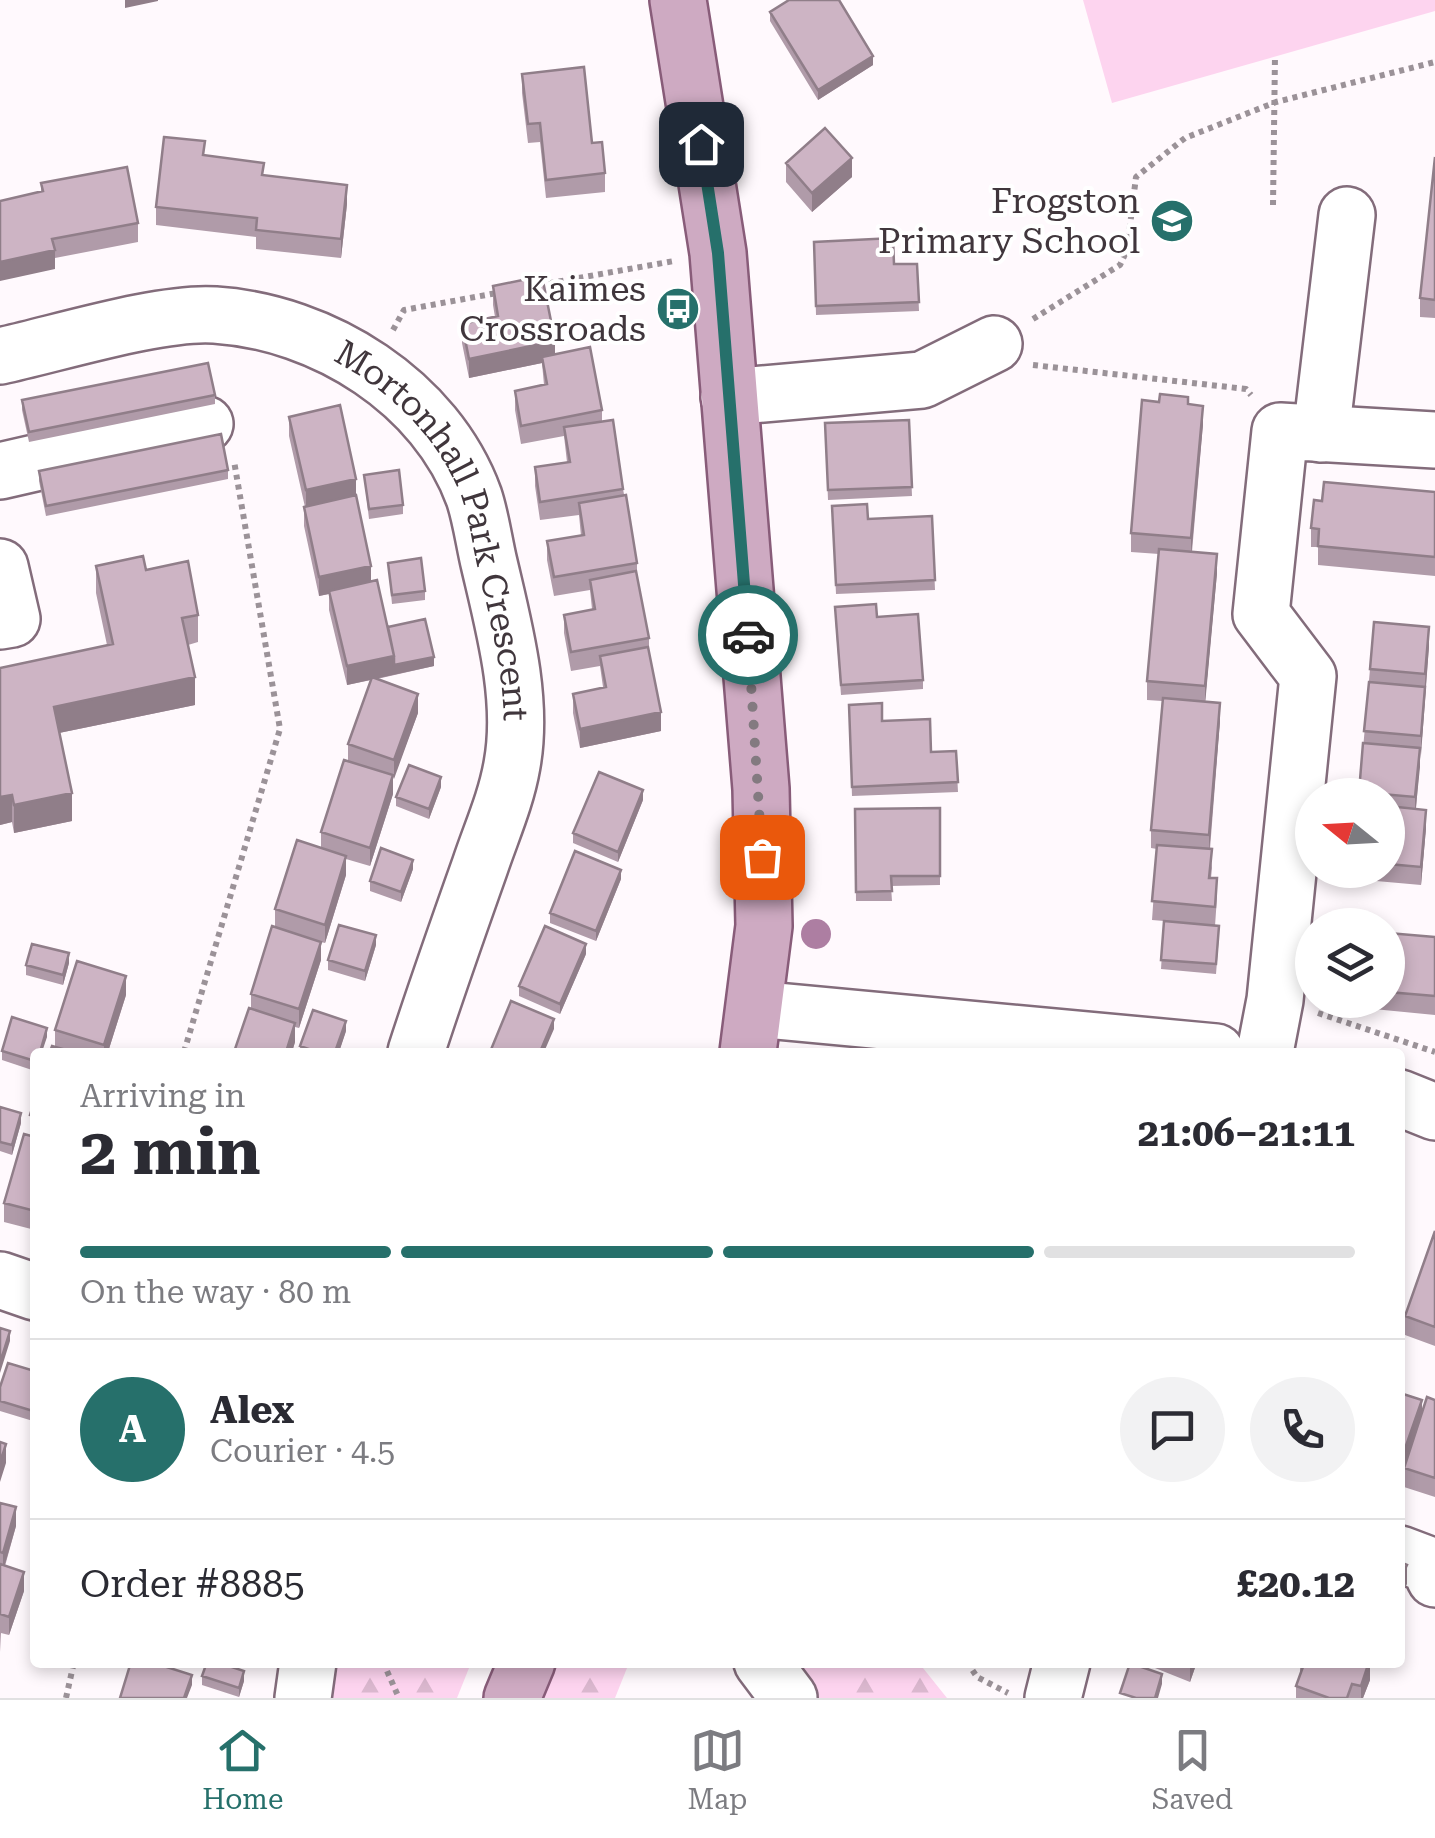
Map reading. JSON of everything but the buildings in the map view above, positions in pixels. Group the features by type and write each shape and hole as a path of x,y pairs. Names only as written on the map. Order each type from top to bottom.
{"main road":[{"path":"678,0 718,253 760,788 764,926 752,1031"},
{"path":"512,1698 524,1668"}],"street":[{"path":"1266,1048 1275,1000 1308,676 1261,614 1347,214"},
{"name":"Mortonhall Park Crescent","path":"0,356 174,318 213,314 269,323 321,340 369,370 426,419 448,447 474,497 513,688 514,741 507,788 417,1048"},
{"path":"729,397 922,380 981,351"},
{"path":"1301,433 1435,440"},
{"path":"0,471 218,435"},
{"path":"0,567 12,619 0,622"},
{"path":"752,1031 1126,1048"},
{"path":"1405,1100 1435,1112"},
{"path":"0,1280 30,1290"},
{"path":"1405,1556 1429,1565 1435,1579"},
{"path":"303,1698 307,1668"},
{"path":"766,1668 789,1698"},
{"path":"1053,1698 1060,1668"}],"path":[{"path":"1272,205 1275,56"},
{"path":"981,351 1120,266 1127,250 1136,176 1185,138 1276,102 1435,62"},
{"path":"522,288 718,253"},
{"path":"369,370 404,310 502,292"},
{"path":"981,351 1246,389 1301,433"},
{"path":"185,1048 280,729 218,435"},
{"path":"1275,1000 1435,1052"},
{"path":"66,1698 73,1668"},
{"path":"386,1668 398,1698"},
{"path":"970,1668 977,1677 1018,1698"}],"green space":[{"path":"1083,0 1435,0 1435,11 1112,103"},
{"path":"327,1668 469,1668 457,1698 324,1698"},
{"path":"525,1668 627,1668 615,1698 512,1698"},
{"path":"785,1668 923,1668 947,1698 806,1698"}],"way so far":[{"path":"748,635 762,857"}],"place":[{"name":"Frogston Primary School","path":"1172,221"},
{"name":"Kaimes Crossroads","path":"678,309"}],"route":[{"path":"701,144 718,253 748,635"}]}
